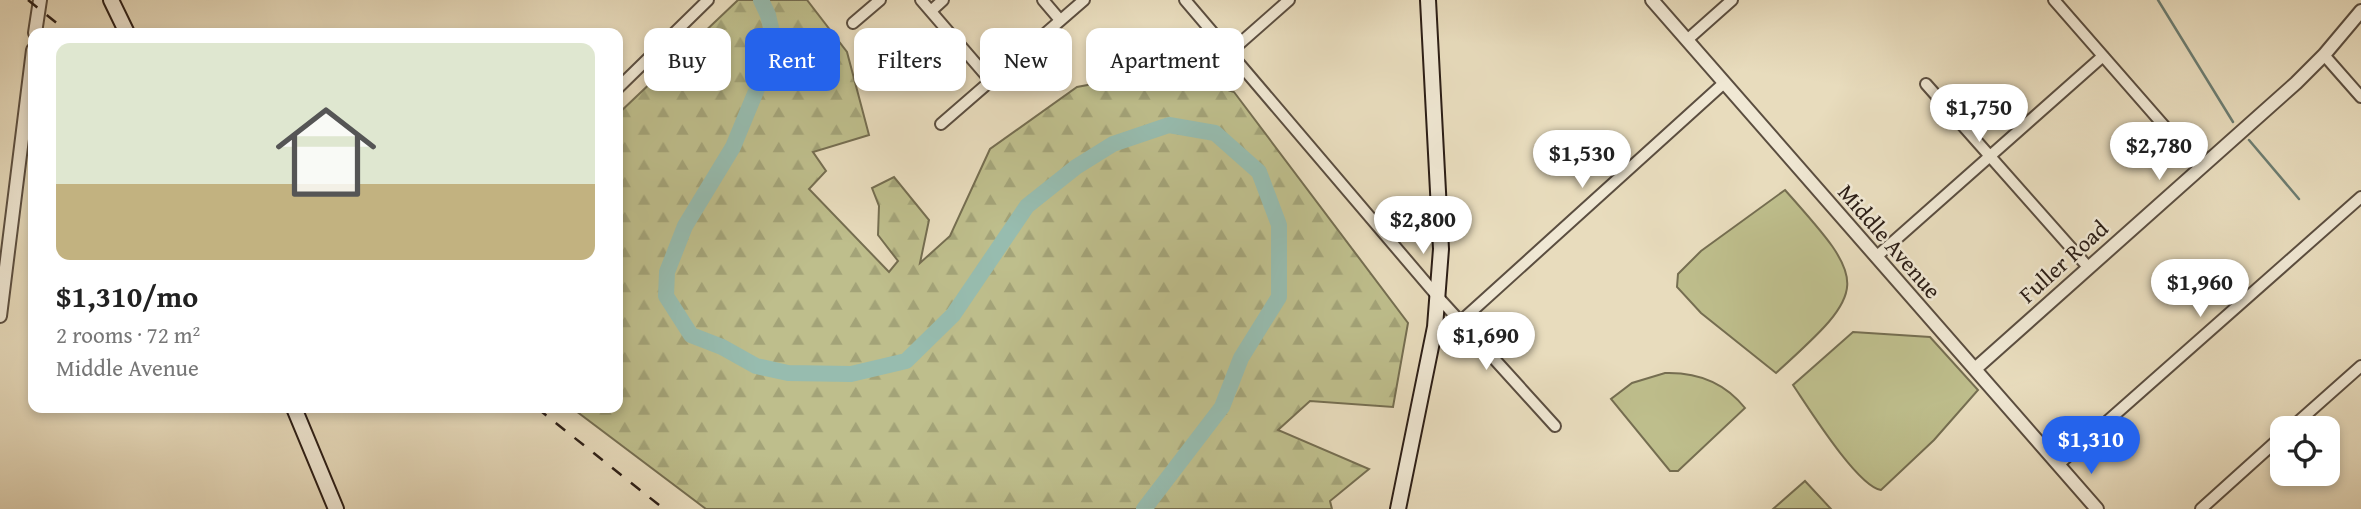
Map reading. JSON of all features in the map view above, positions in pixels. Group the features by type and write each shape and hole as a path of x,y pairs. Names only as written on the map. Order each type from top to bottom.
{"main road":[{"path":"111,0 125,28"},
{"path":"1398,509 1438,297 1441,248 1428,0"},
{"path":"296,413 336,509"}],"street":[{"path":"36,28 40,0"},
{"path":"623,83 708,0"},
{"path":"853,23 880,0"},
{"path":"921,0 980,68"},
{"path":"931,11 943,0"},
{"path":"1043,0 1060,20"},
{"path":"1051,28 1084,0"},
{"path":"1185,0 1209,28"},
{"path":"1244,40 1289,0"},
{"name":"Middle Avenue","path":"1652,0 2097,509"},
{"path":"1687,40 1732,0"},
{"path":"2054,0 2200,167"},
{"name":"Fuller Road","path":"1975,369 2324,55 2361,11"},
{"path":"2324,55 2361,97"},
{"path":"1876,257 2103,56"},
{"path":"1244,68 1438,297 1555,426"},
{"path":"1461,321 1724,83"},
{"path":"1926,83 2088,267"},
{"path":"0,308 28,89"},
{"path":"941,124 980,89"},
{"path":"2059,464 2361,197"},
{"path":"2305,416 2361,366"},
{"path":"2201,509 2270,447"}],"green space":[{"path":"738,0 807,0 829,28 745,28 745,91 840,91 840,43 847,52 854,78 854,91 857,91 869,135 813,152 826,171 809,189 889,272 898,261 878,235 879,206 872,188 894,177 929,220 920,263 950,236 990,149 1077,87 1086,85 1086,91 1231,91 1408,323 1393,407 1310,401 1278,430 1369,469 1330,501 1332,509 706,509 579,413 623,413 623,109 644,89 731,91 731,28 709,28"},
{"path":"1785,190 1832,246 1844,267 1847,285 1842,303 1829,322 1776,373 1701,313 1677,287 1678,274 1701,251"},
{"path":"1853,332 1930,337 1978,390 1934,440 1881,490 1859,475 1847,461 1793,385"},
{"path":"1665,373 1699,377 1709,381 1729,392 1745,408 1678,471 1670,471 1611,399 1632,383"},
{"path":"1805,481 1831,509 1773,509"}],"waterway":[{"path":"761,0 768,15 775,45 733,147 685,226 667,272 666,296 691,335 722,347 756,366 788,373 851,374 906,361 953,315 1027,206 1076,167 1113,144 1169,125 1215,133 1259,172 1279,225 1279,297 1241,358 1222,407 1144,509"},
{"path":"2158,0 2233,122"},
{"path":"2249,140 2299,199"}],"railway":[{"path":"28,0 63,28"},
{"path":"543,413 664,509"}]}
